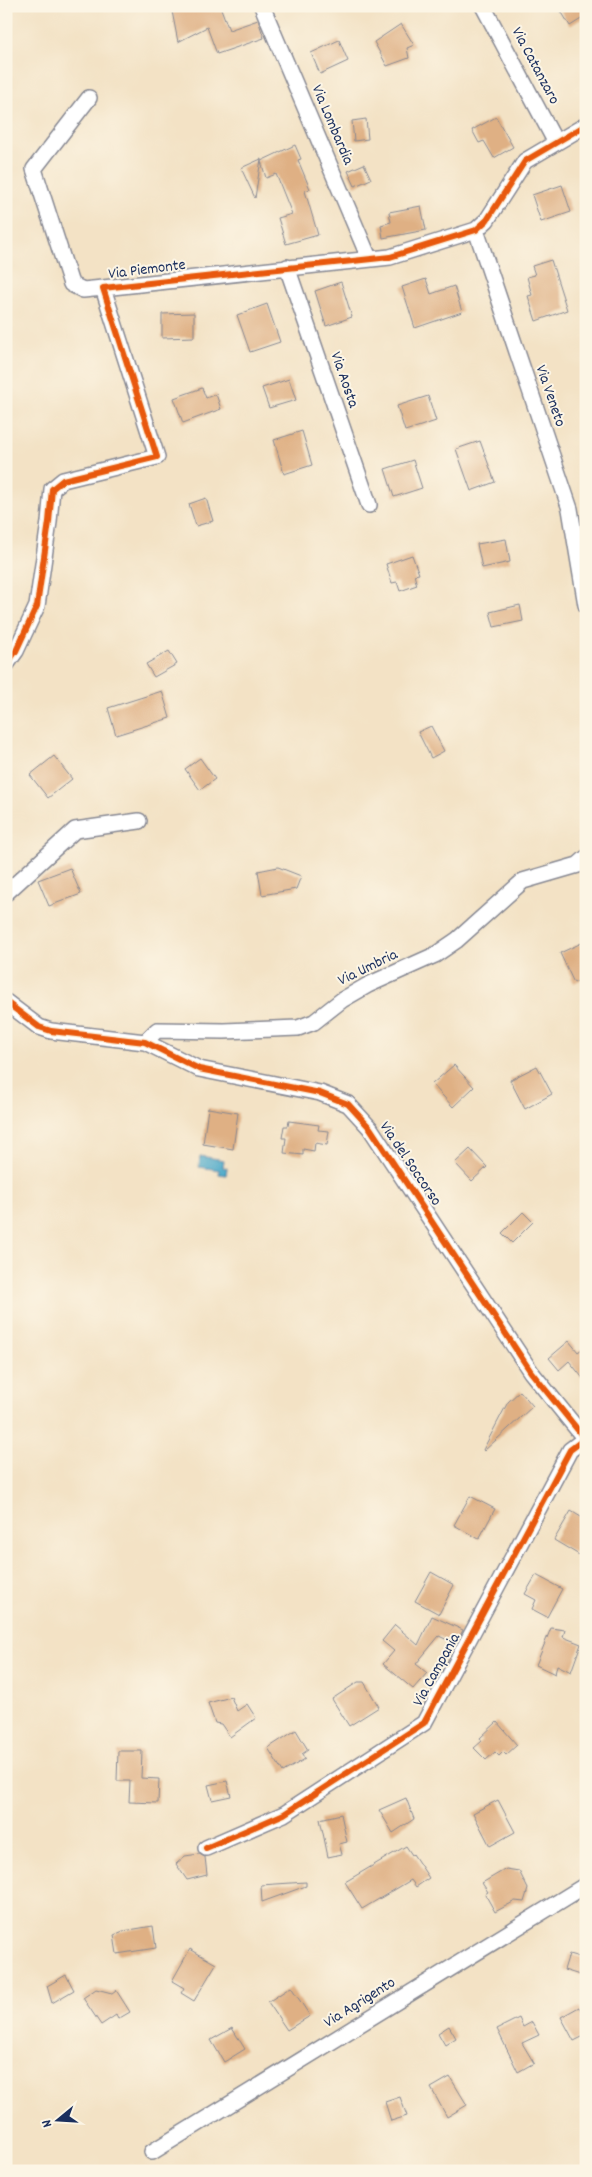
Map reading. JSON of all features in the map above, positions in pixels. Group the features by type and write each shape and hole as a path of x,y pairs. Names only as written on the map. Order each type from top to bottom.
{"street":[{"name":"Via Lombardia","path":"262,6 369,258"},
{"name":"Via Catanzaro","path":"484,6 556,143"},
{"path":"89,98 34,169 70,284 83,290 103,288"},
{"name":"Via Piemonte","path":"6,665 16,651 37,606 52,489 63,480 158,457 103,288 390,257 476,230 488,220 525,161 586,125"},
{"name":"Via Veneto","path":"476,230 570,509 586,605"},
{"name":"Via Aosta","path":"287,267 369,505"},
{"path":"6,894 74,830 139,821"},
{"name":"Via Umbria","path":"145,1042 157,1030 224,1032 298,1028 314,1022 342,1000 368,985 435,955 457,940 523,881 578,865 586,858"},
{"name":"Via del Soccorso","path":"6,1002 39,1027 51,1032 145,1042 199,1069 320,1093 348,1104 370,1128 531,1372 585,1439"},
{"name":"Via Campania","path":"206,1848 284,1814 424,1723 570,1450 585,1439"},
{"name":"Via Agrigento","path":"152,2152 586,1885"}],"water":[{"path":"200,1156 224,1160 223,1167 227,1168 226,1175 219,1174 219,1170 199,1167"}],"building":[{"path":"171,6 220,6 229,30 258,20 264,38 217,54 207,27 178,42"},
{"path":"558,6 586,6 586,16 570,26"},
{"path":"401,24 414,45 407,48 409,58 387,66 374,42"},
{"path":"339,40 348,61 320,74 311,53"},
{"path":"496,117 513,147 494,158 484,141 479,143 472,130"},
{"path":"366,119 368,139 354,141 352,121"},
{"path":"295,145 301,159 298,160 310,189 305,191 318,235 286,244 278,218 292,214 276,174 266,178 261,161"},
{"path":"261,159 255,198 241,168"},
{"path":"364,164 371,179 355,186 348,171"},
{"path":"562,185 571,212 541,222 532,195"},
{"path":"421,206 426,230 383,238 381,225 391,222 389,212"},
{"path":"551,260 567,310 536,321 528,296 532,295 527,277 535,275 532,266"},
{"path":"426,279 431,294 454,286 462,312 415,328 402,287"},
{"path":"341,282 352,317 326,326 315,291"},
{"path":"267,304 280,342 250,352 237,315"},
{"path":"194,313 194,337 162,338 162,314"},
{"path":"289,379 296,400 269,408 262,388"},
{"path":"202,388 206,398 216,394 221,409 183,423 174,398"},
{"path":"428,396 436,421 405,431 397,406"},
{"path":"302,431 312,465 284,474 274,440"},
{"path":"480,441 495,482 471,491 456,449"},
{"path":"413,460 422,488 394,497 385,469"},
{"path":"206,498 213,521 196,526 189,504"},
{"path":"506,539 510,562 482,568 477,544"},
{"path":"412,555 419,574 414,575 417,585 400,591 397,582 392,583 386,564"},
{"path":"520,605 523,621 494,627 490,612"},
{"path":"169,651 177,664 154,677 146,664"},
{"path":"162,691 170,718 116,735 108,708"},
{"path":"431,726 444,751 431,758 418,732"},
{"path":"54,756 72,779 48,798 30,775"},
{"path":"200,758 215,779 200,790 185,769"},
{"path":"278,867 301,876 296,889 262,895 258,871"},
{"path":"70,868 81,894 49,906 38,880"},
{"path":"586,941 586,977 574,983 560,953"},
{"path":"454,1065 474,1087 453,1107 432,1084"},
{"path":"537,1066 552,1094 525,1109 510,1080"},
{"path":"208,1108 238,1113 233,1149 203,1144"},
{"path":"289,1121 319,1125 318,1130 329,1131 327,1145 315,1143 314,1151 303,1149 303,1155 284,1153 286,1138 282,1138 284,1126 288,1126"},
{"path":"470,1149 487,1167 472,1181 455,1163"},
{"path":"523,1212 533,1222 512,1243 502,1233"},
{"path":"569,1341 578,1352 586,1346 586,1382 569,1361 559,1370 549,1358"},
{"path":"520,1391 533,1406 484,1451 508,1402"},
{"path":"470,1496 495,1509 479,1539 454,1525"},
{"path":"571,1511 586,1520 586,1559 554,1540"},
{"path":"431,1572 454,1585 439,1614 415,1601"},
{"path":"536,1575 562,1589 547,1617 532,1609 536,1600 525,1594"},
{"path":"432,1616 463,1630 456,1644 439,1636 416,1664 427,1673 413,1689 383,1664 394,1651 382,1641 395,1625 418,1645"},
{"path":"551,1628 565,1630 563,1637 581,1644 571,1672 557,1665 555,1674 536,1665"},
{"path":"358,1682 364,1682 379,1707 349,1726 332,1699"},
{"path":"231,1697 237,1711 247,1704 256,1718 230,1737 221,1724 215,1723 208,1703"},
{"path":"497,1722 517,1745 506,1755 503,1752 499,1756 495,1752 486,1760 474,1748 482,1741 480,1738"},
{"path":"296,1730 308,1750 302,1754 305,1759 283,1772 268,1748"},
{"path":"118,1751 142,1751 141,1778 159,1779 158,1803 129,1802 130,1781 117,1781"},
{"path":"227,1781 231,1796 212,1800 208,1785"},
{"path":"406,1798 414,1819 393,1833 379,1810"},
{"path":"498,1800 515,1832 490,1846 473,1813"},
{"path":"341,1814 347,1842 339,1844 342,1854 328,1857 320,1819"},
{"path":"406,1846 429,1878 416,1887 411,1880 362,1909 345,1882"},
{"path":"199,1854 205,1857 207,1875 187,1880 176,1864 185,1856"},
{"path":"506,1869 519,1871 528,1889 524,1902 515,1901 495,1912 485,1894 488,1892 482,1883"},
{"path":"306,1882 306,1886 262,1902 261,1885"},
{"path":"153,1926 156,1948 117,1954 114,1935 123,1931"},
{"path":"190,1949 216,1964 194,2001 181,1993 184,1988 172,1981"},
{"path":"569,1954 586,1959 586,1977 564,1970"},
{"path":"66,1975 74,1990 52,2003 47,1986"},
{"path":"291,1987 310,2016 287,2030 268,2002"},
{"path":"96,1989 112,1993 116,1990 130,2012 118,2019 116,2015 101,2025 83,1998"},
{"path":"579,2007 586,2019 586,2035 574,2041 561,2017"},
{"path":"519,2018 523,2027 532,2022 539,2035 522,2043 534,2063 518,2072 497,2029"},
{"path":"449,2026 456,2038 445,2045 438,2033"},
{"path":"232,2028 245,2049 224,2062 211,2040"},
{"path":"450,2077 467,2105 447,2117 431,2088"},
{"path":"400,2097 407,2116 391,2121 385,2102"}],"cycle path":[{"path":"6,665 16,651 37,606 52,489 63,480 157,457 103,288 390,257 476,230 487,220 525,161 586,125"},
{"path":"6,1002 39,1027 51,1031 145,1042 199,1069 320,1093 348,1104 370,1128 531,1372 586,1440"},
{"path":"206,1848 284,1814 424,1723 570,1450 586,1438"}]}
